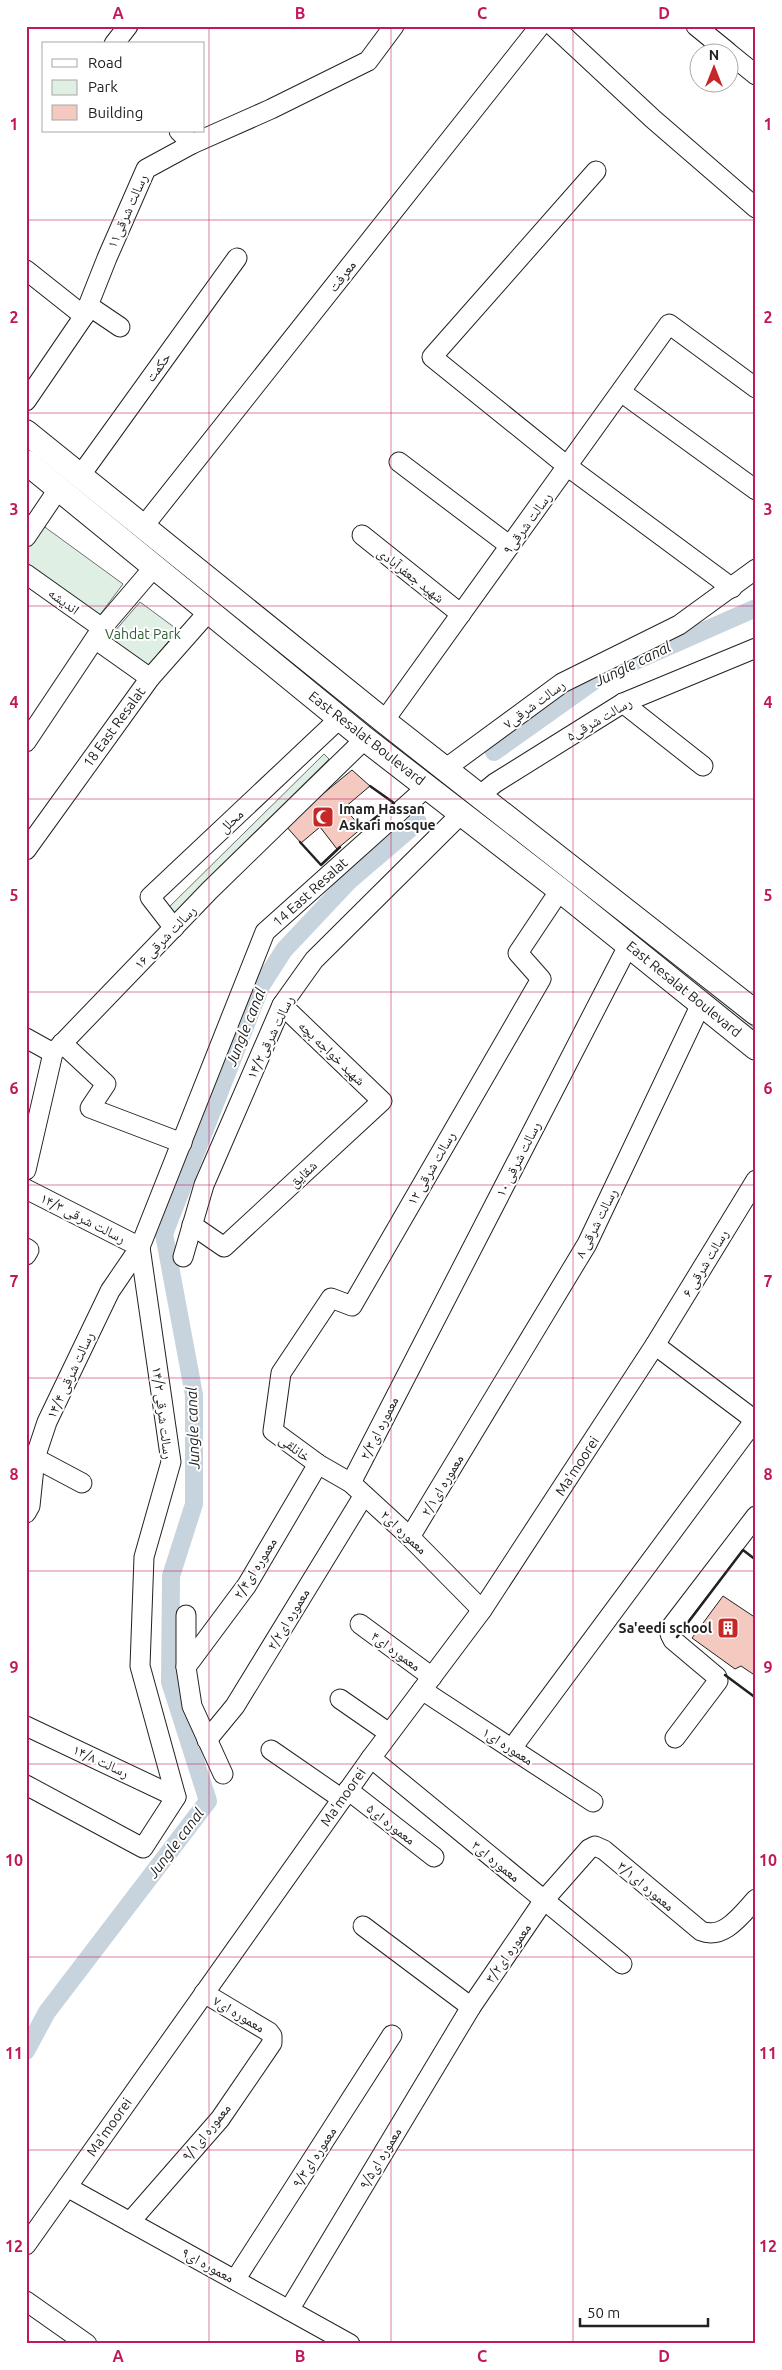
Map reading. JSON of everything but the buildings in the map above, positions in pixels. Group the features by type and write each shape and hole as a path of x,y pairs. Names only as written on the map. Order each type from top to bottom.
{"main road":[{"name":"East Resalat Boulevard","path":"26,432 384,721 756,1013"},
{"name":"East Resalat Boulevard","path":"26,462 210,610 365,739 428,786 629,944 756,1048"},
{"path":"560,890 575,872"}],"street":[{"path":"116,42 128,26"},
{"name":"رسالت شرقی۱۱","path":"205,131 272,109 368,61 394,26"},
{"name":"معرفت","path":"143,527 540,26"},
{"path":"552,26 653,119 756,208"},
{"path":"696,26 716,42"},
{"path":"740,62 756,75"},
{"name":"رسالت شرقی۱۱","path":"26,401 86,311 106,258 146,170 185,138 203,132"},
{"path":"596,171 432,357 567,466 732,588"},
{"name":"حکمت","path":"80,476 237,258"},
{"path":"26,270 86,311 120,327"},
{"name":"رسالت شرقی۹","path":"384,721 669,324 756,388"},
{"path":"621,392 756,490"},
{"path":"399,462 510,546"},
{"path":"26,537 59,488"},
{"name":"شهید جعفرآبادی","path":"362,535 461,614"},
{"path":"26,742 98,634 155,566"},
{"name":"رسالت شرقی۷","path":"445,769 562,683 679,625 756,569"},
{"name":"اندیشه","path":"26,574 150,678"},
{"name":"18 East Resalat","path":"26,850 150,678 210,610"},
{"name":"رسالت شرقی۵","path":"479,796 495,783 623,703 756,648"},
{"path":"623,703 703,766"},
{"name":"محلل","path":"174,928 150,897 340,718"},
{"name":"رسالت شرقی ۱۶","path":"58,1048 174,928 365,739"},
{"name":"14 East Resalat","path":"140,1247 265,932 428,786"},
{"name":"رسالت شرقی۱۴/۲","path":"183,1257 204,1185 282,1005 314,960 462,813"},
{"name":"رسالت شرقی ۱۲","path":"273,1431 281,1373 331,1298 352,1306 541,979 518,954 545,910 560,890"},
{"name":"رسالت شرقی ۱۰","path":"407,1374 629,944"},
{"name":"رسالت شرقی ۸","path":"473,1433 587,1244 701,1004"},
{"name":"شهید خواجه بچه","path":"282,1005 382,1102"},
{"path":"26,1038 58,1048 106,1084 90,1108 182,1142"},
{"path":"26,1170 58,1048"},
{"name":"شقایق","path":"192,1225 224,1247 382,1102"},
{"name":"رسالت شرقی ۶","path":"655,1345 756,1180"},
{"name":"رسالت شرقی ۱۴/۳","path":"26,1189 140,1247"},
{"name":"رسالت شرقی ۱۴/۴","path":"26,1513 30,1506 31,1457 110,1291 140,1247"},
{"name":"رسالت شرقی ۱۴/۲","path":"140,1247 171,1462 144,1557 140,1666 176,1797"},
{"path":"26,1248 28,1250 26,1255"},
{"path":"512,1748 755,1420 655,1345"},
{"name":"Ma'moorei","path":"26,2245 345,1794 482,1610 655,1345"},
{"name":"معموره ای۲/۳","path":"357,1489 407,1374"},
{"name":"خانلقی","path":"273,1431 318,1464"},
{"name":"معموره ای۲/۱","path":"410,1537 473,1433"},
{"path":"31,1457 82,1483"},
{"name":"معموره ای۲","path":"318,1464 357,1489 410,1537 482,1610"},
{"name":"معموره ای۲/۴","path":"186,1667 247,1585 318,1464"},
{"name":"معموره ای۲/۲","path":"207,1740 235,1706 357,1489"},
{"path":"675,1738 718,1681 717,1677 673,1640 670,1634 671,1627 756,1516"},
{"path":"186,1615 186,1667 192,1706 223,1774"},
{"name":"معموره ای۴","path":"360,1624 427,1683"},
{"name":"معموره ای۱","path":"427,1683 512,1748 593,1802"},
{"path":"340,1699 389,1734"},
{"name":"رسالت ۱۴/۸","path":"26,1726 176,1797"},
{"name":"معموره ای۵","path":"271,1750 345,1794 434,1857"},
{"name":"معموره ای۳","path":"371,1758 622,1964"},
{"path":"26,1785 143,1848 176,1797"},
{"name":"معموره ای۳/۱","path":"544,1900 589,1849 595,1846 604,1850 701,1931 708,1934 720,1933 756,1900"},
{"name":"معموره ای۳/۲","path":"471,2007 544,1900"},
{"path":"363,1926 471,2007"},
{"name":"معموره ای۷","path":"204,1993 269,2032 272,2036"},
{"name":"معموره ای۹/۵","path":"289,2310 471,2007"},
{"name":"معموره ای۹/۳","path":"235,2280 392,2035"},
{"name":"معموره ای۹/۱","path":"130,2222 220,2119 272,2042 272,2036"},
{"name":"معموره ای۹","path":"67,2187 350,2344"},
{"path":"26,2300 86,2344"}],"green space":[{"path":"42,525 123,584 99,616 26,563 26,550"},
{"name":"Vahdat Park","path":"140,602 178,630 147,667 108,639"},
{"path":"388,745 434,771 756,1029 756,1037"},
{"path":"324,754 329,759 169,918 163,913"}],"waterway":[{"name":"Jungle canal","path":"494,752 601,676 756,608"},
{"name":"Jungle canal","path":"26,2051 47,2012 208,1801 170,1682 171,1576 194,1504 194,1395 164,1234 261,986 284,950 348,882 418,822"}],"wall":[{"path":"361,829 394,803 370,786"},
{"path":"300,842 321,865 340,847"},
{"path":"677,1637 743,1550 756,1560"},
{"path":"725,1675 756,1698"}],"place":[{"name":"Imam Hassan Askari mosque","path":"323,817"},
{"name":"Sa'eedi school","path":"728,1628"}]}
